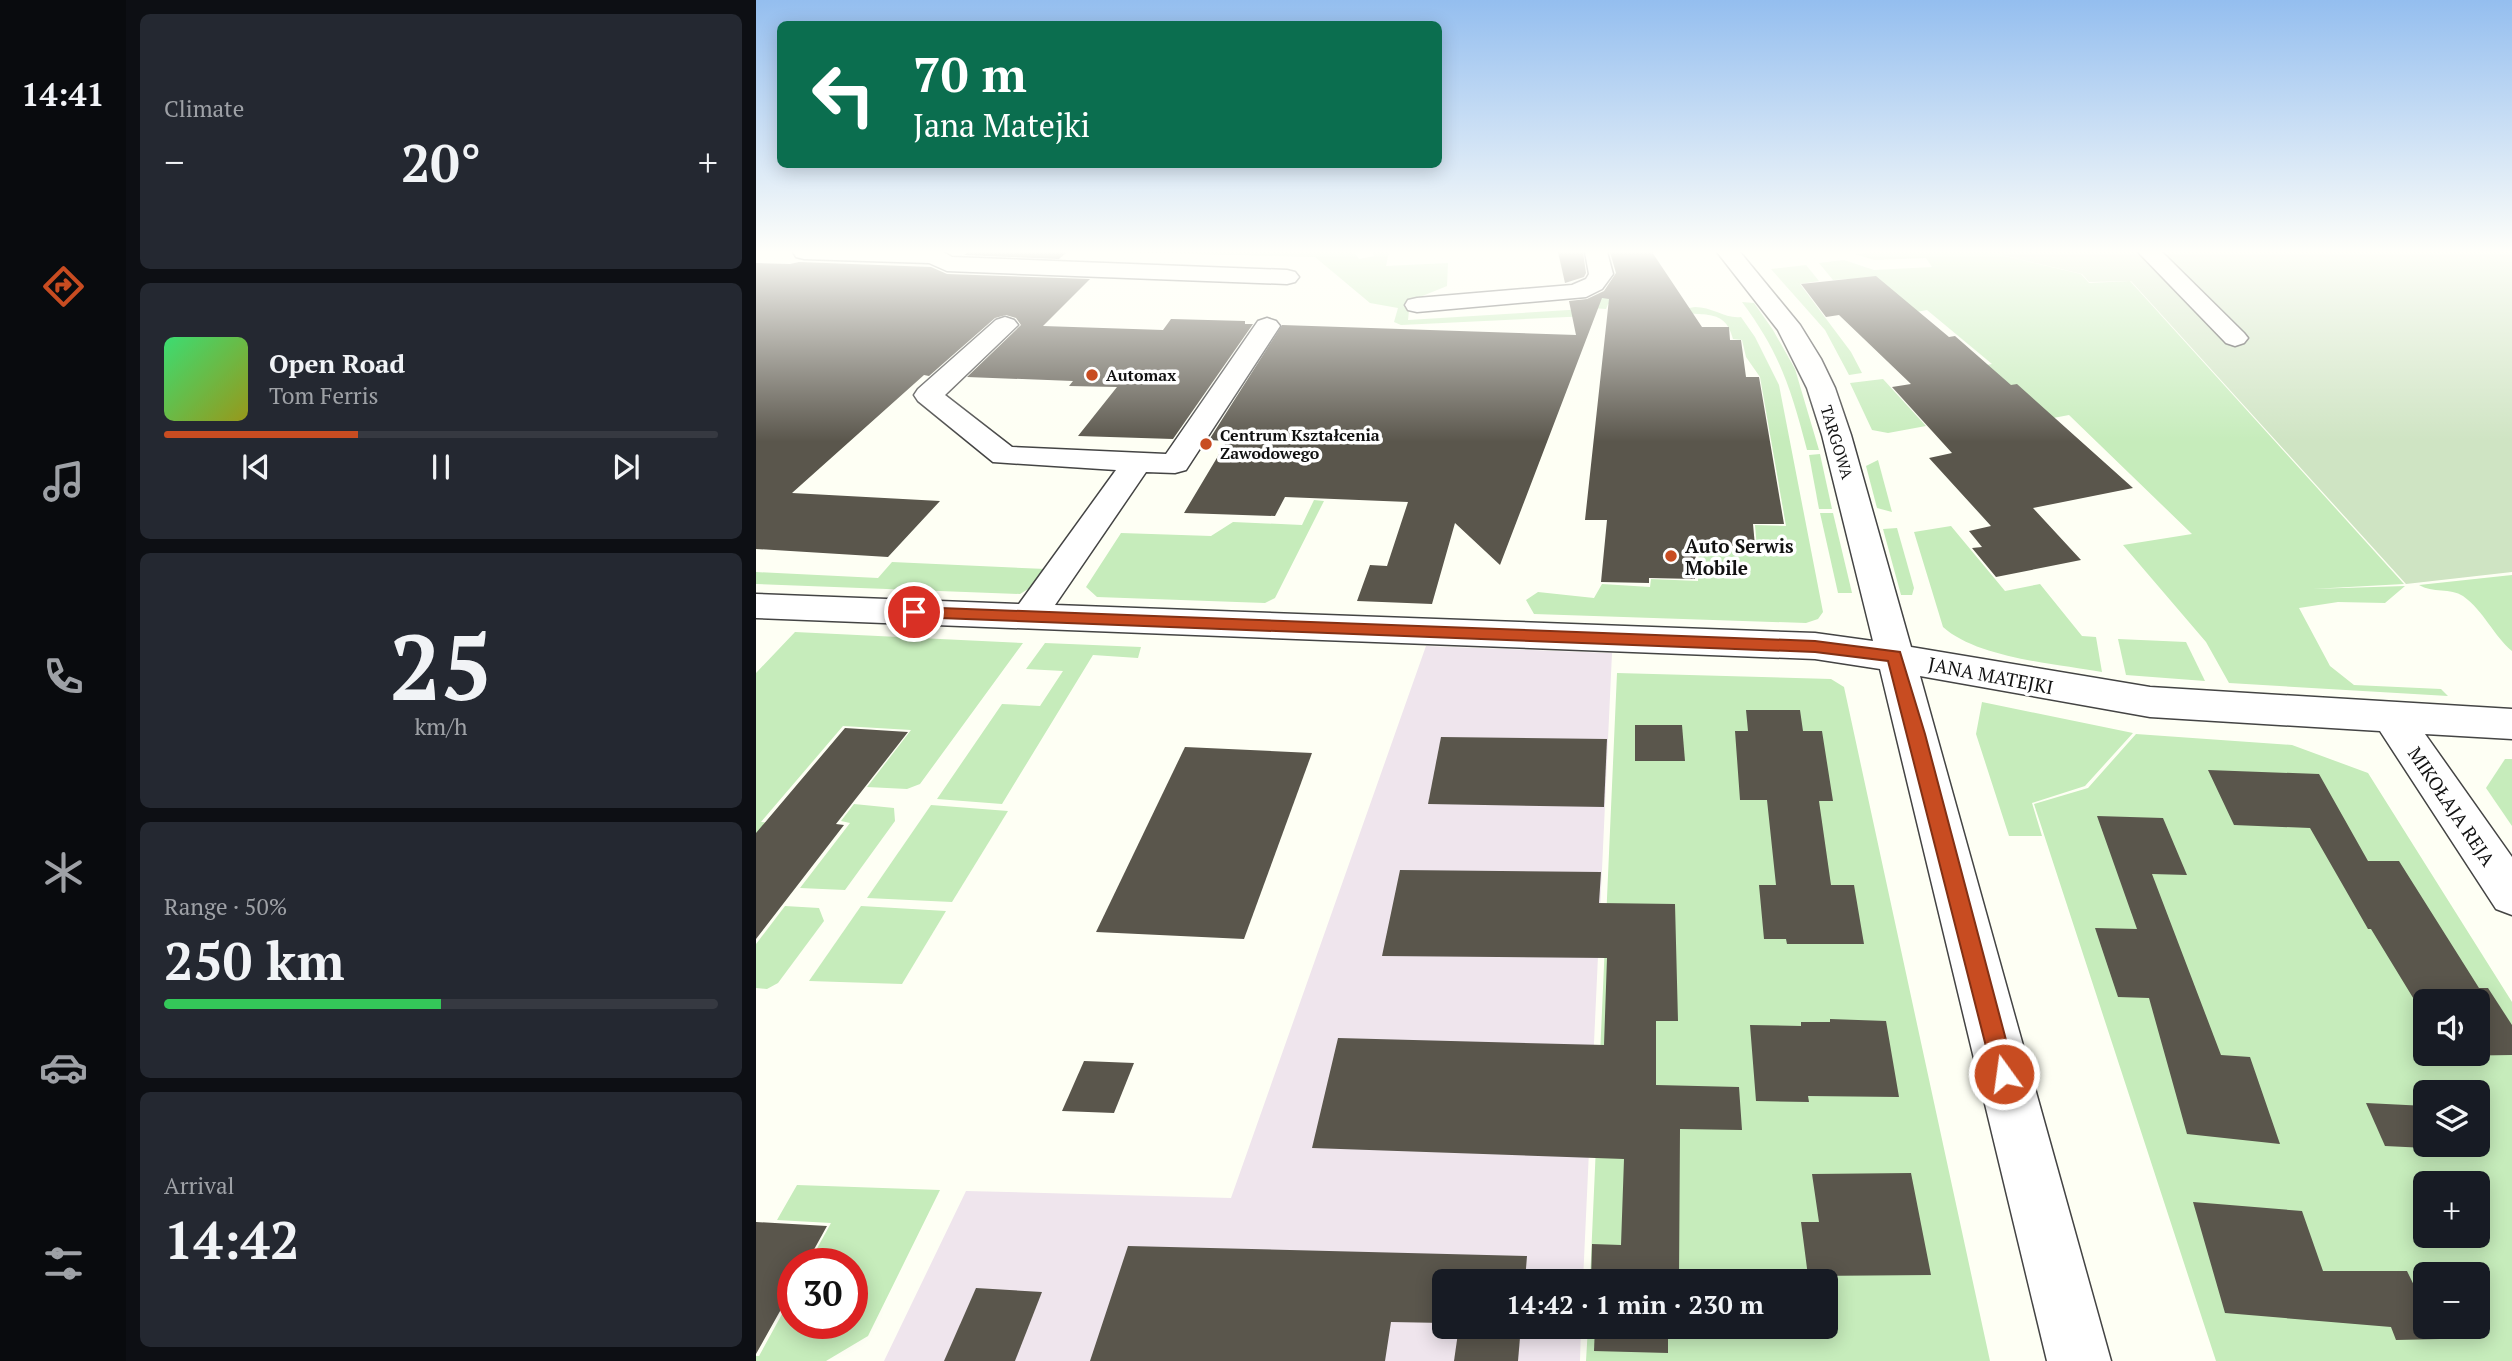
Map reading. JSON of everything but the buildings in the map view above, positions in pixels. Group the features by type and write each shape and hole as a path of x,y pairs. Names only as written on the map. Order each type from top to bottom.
{"street":[{"name":"TARGOWA","path":"1779,316 1791,330 1814,372 1837,438 1884,605 1894,656 1917,734 2079,1361"},
{"path":"2213,316 2235,338"},
{"path":"1004,326 928,395 1004,456 1175,464 1267,326"},
{"path":"1029,616 1137,462"},
{"name":"JANA MATEJKI","path":"756,606 1815,646 1894,656 2107,697 2512,724"},
{"name":"MIKOŁAJA REJA","path":"2392,717 2512,895"}],"shaded area":[{"path":"1426,646 1612,653 1584,1269 1432,1269 1432,1339 1581,1339 1580,1361 884,1361 966,1191 1231,1198"}],"green space":[{"path":"1396,316 1408,316 1408,320 1480,316 1589,316 1401,325 1394,322"},
{"path":"1710,316 1741,317 1755,337 1779,385 1823,612 1818,619 1806,623 1534,614 1526,600 1538,592 1594,598 1602,584 1650,587 1651,579 1698,581 1699,524 1729,524 1731,548 1757,548 1755,525 1786,526 1760,377 1746,357 1742,340 1733,339 1729,328"},
{"path":"1751,316 1763,316 1795,369 1819,450 1807,450 1783,372"},
{"path":"1812,316 1824,316 1851,352 1862,373 1849,375 1825,330"},
{"path":"1876,316 1898,316 1879,319"},
{"path":"1934,316 2161,316 2404,584 2312,589 2405,586 2385,603 2338,602 2299,608 2330,666 2354,685 2441,689 2448,696 2229,683 2206,642 2123,545 2192,534 2069,415 2021,424 1960,370 1992,364"},
{"path":"2162,316 2512,316 2512,572 2406,584"},
{"path":"1883,379 1926,426 1888,433 1872,430 1850,383"},
{"path":"1820,454 1832,509 1819,509 1809,455"},
{"path":"1878,460 1892,512 1877,508 1866,466"},
{"path":"1314,500 1324,501 1275,598 1265,603 1097,597 1086,587 1121,533 1211,536 1233,522 1302,525"},
{"path":"1820,513 1833,513 1852,593 1838,593"},
{"path":"1951,526 2005,591 2040,584 2082,636 2096,637 2102,672 1996,653 1958,638 1943,627 1914,532"},
{"path":"1897,528 1914,588 1912,595 1901,595 1883,529"},
{"path":"892,562 1046,569 1033,586 1020,594 756,584 756,572 878,578"},
{"path":"2512,575 2512,651 2463,596 2419,585"},
{"path":"795,632 1023,643 920,784 907,789 867,787 911,730 843,726 761,822 770,823 756,840 756,673"},
{"path":"2118,639 2186,642 2205,681 2126,675"},
{"path":"1045,643 1141,647 1138,658 1093,655 1002,804 937,799 1002,704 1040,706 1063,671 1026,669"},
{"path":"1617,673 1831,679 1844,687 1990,1361 1586,1361 1587,1339 1838,1339 1838,1269 1591,1269"},
{"path":"1982,702 2133,733 2085,786 2032,803 2042,836 2009,836 1976,734"},
{"path":"2136,734 2292,745 2368,773 2512,1002 2512,1361 2216,1361 2034,804 2088,788"},
{"path":"2505,759 2512,759 2512,826 2486,788"},
{"path":"854,804 894,808 895,821 845,890 800,888 850,823 841,821"},
{"path":"931,805 1008,811 952,902 867,898"},
{"path":"785,906 819,908 824,921 778,983 767,989 756,988 756,944"},
{"path":"861,906 946,911 902,984 809,981"},
{"path":"797,1185 940,1190 868,1336 868,1248 817,1248 831,1223 777,1220"},
{"path":"777,1323 777,1339 863,1339 826,1361 756,1361 756,1356 759,1356"}],"place":[{"name":"Automax","path":"1092,375"},
{"name":"Centrum Kształcenia Zawodowego","path":"1206,444"},
{"name":"Auto Serwis Mobile","path":"1671,556"}],"route":[{"path":"914,612 1815,646 1894,656 1917,734 2004,1074"}]}
